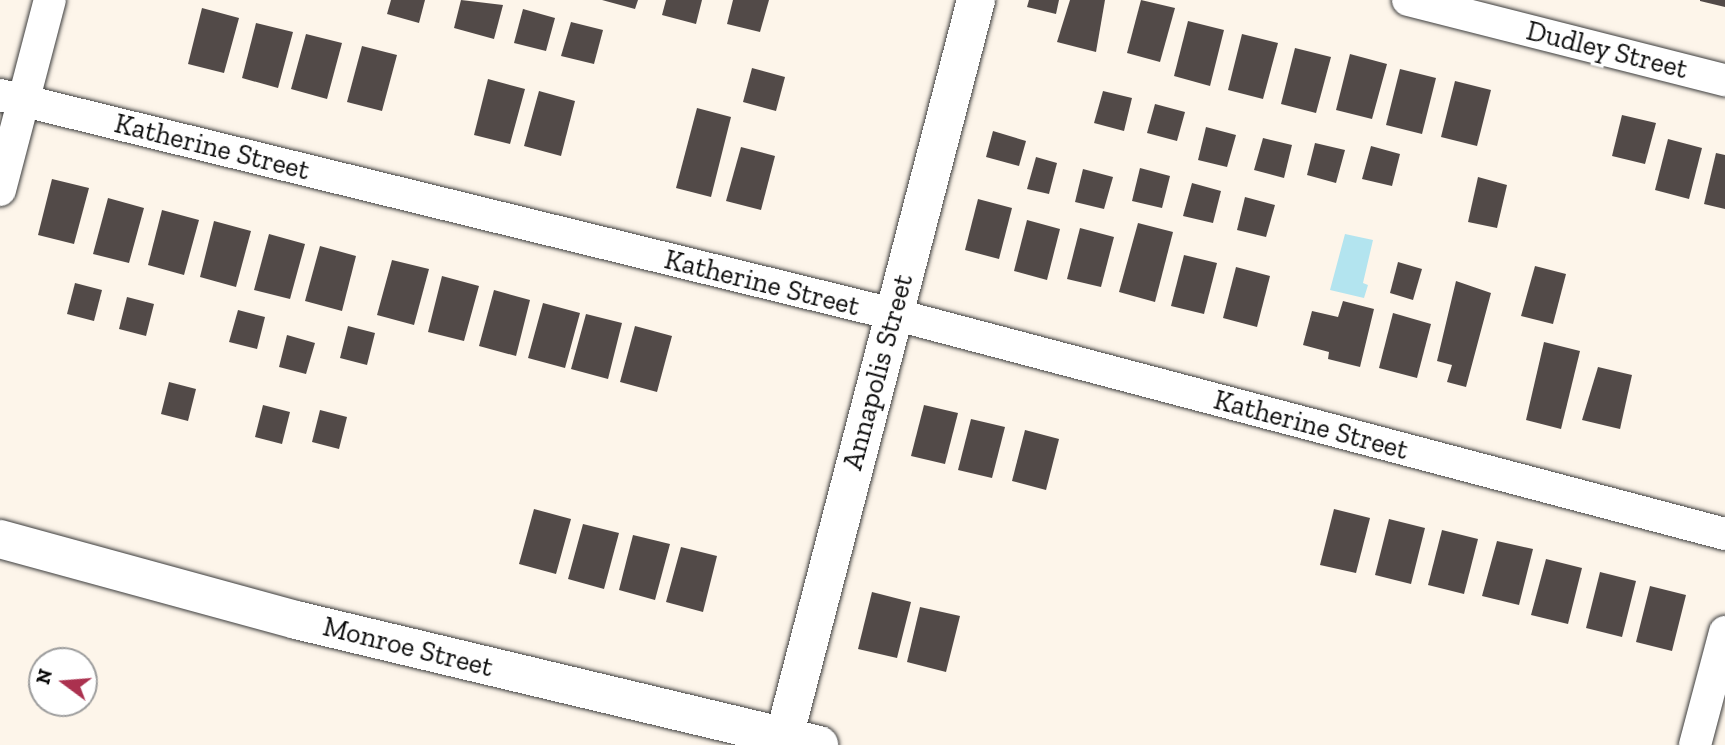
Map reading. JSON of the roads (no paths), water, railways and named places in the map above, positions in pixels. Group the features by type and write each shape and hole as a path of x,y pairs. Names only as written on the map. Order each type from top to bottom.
{"street":[{"path":"0,190 12,98 50,0"},
{"name":"Annapolis Street","path":"795,742 893,314 976,0"},
{"name":"Dudley Street","path":"1408,0 1725,80"},
{"name":"Katherine Street","path":"12,98 893,314 1725,534"},
{"name":"Monroe Street","path":"0,539 296,620 795,742"},
{"path":"1695,745 1725,632"}],"water":[{"path":"1345,234 1373,240 1363,283 1368,285 1364,298 1330,290"}]}
